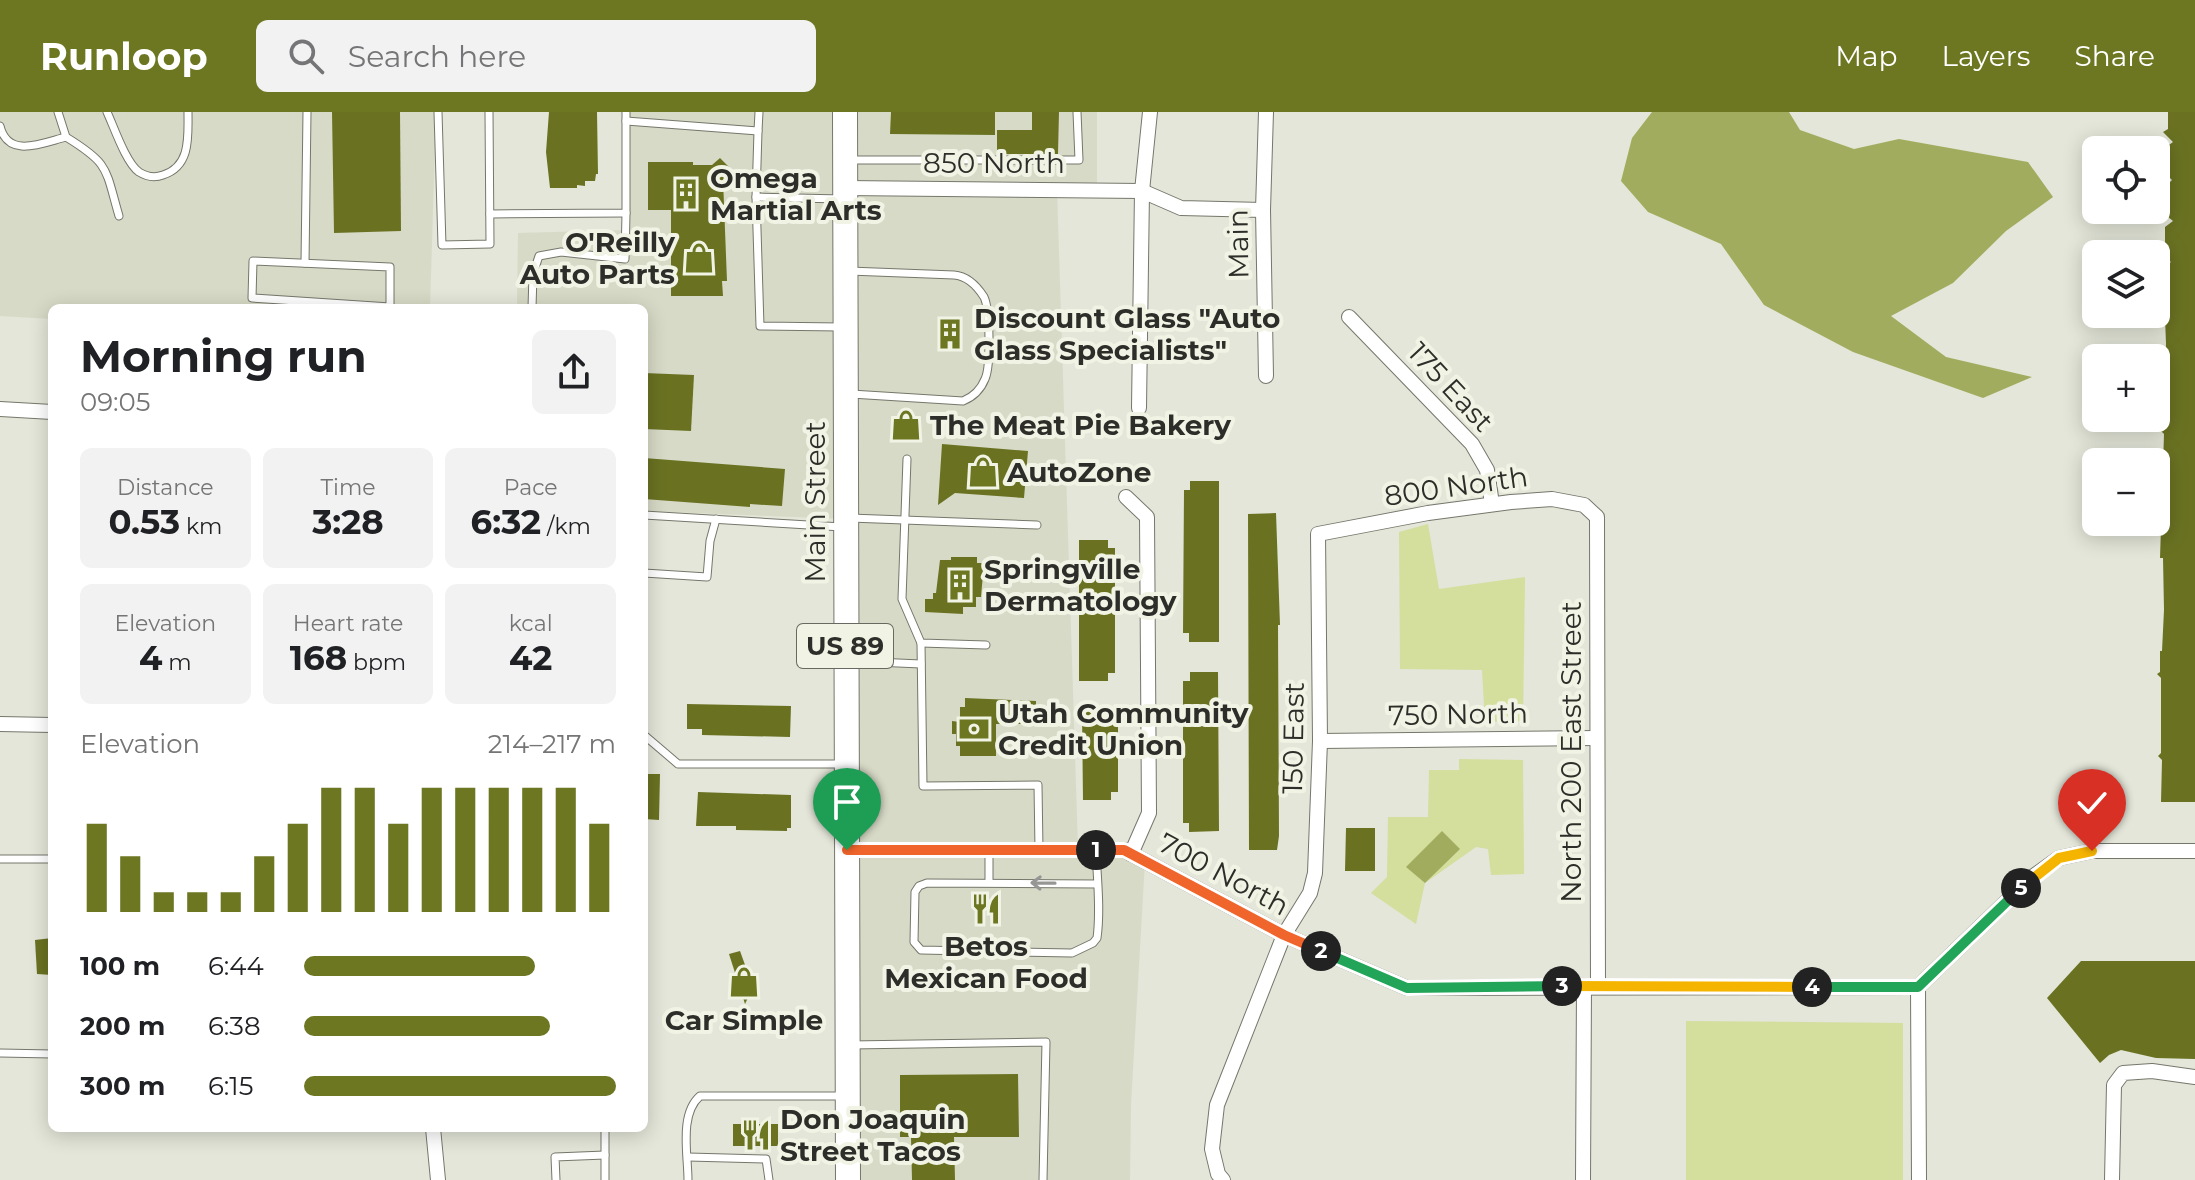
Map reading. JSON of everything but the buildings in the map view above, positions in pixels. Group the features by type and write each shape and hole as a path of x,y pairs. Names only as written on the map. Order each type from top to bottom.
{"main road":[{"name":"Main Street","path":"845,112 848,1180"}],"street":[{"path":"1139,408 1142,191 1150,112"},
{"name":"Main","path":"1266,112 1263,210 1266,376"},
{"path":"1142,191 1181,208 1263,210"},
{"name":"850 North","path":"845,194 1142,191"},
{"name":"175 East","path":"1349,317 1472,444 1487,470 1492,504"},
{"path":"0,409 48,412"},
{"path":"1126,497 1147,517 1149,813 1131,854"},
{"name":"800 North","path":"1318,534 1492,504 1552,499 1584,505 1597,517"},
{"name":"North 200 East Street","path":"1583,1180 1591,986 1597,517"},
{"name":"150 East","path":"1223,1180 1218,1174 1212,1149 1217,1105 1284,935 1310,893 1315,873 1320,741 1318,534"},
{"path":"0,724 48,725"},
{"name":"750 North","path":"1320,741 1596,738"},
{"name":"700 North","path":"847,850 1124,850 1284,935 1407,988 1918,987"},
{"path":"1919,1180 1918,987 2031,878 2059,858 2092,851 2195,851"},
{"path":"2112,1180 2114,1085 2123,1073 2143,1070 2195,1077"},
{"path":"433,1132 438,1180"}],"lane":[{"path":"58,112 66,137"},
{"path":"107,112 138,171 155,178 174,172 182,162 188,144 188,112"},
{"path":"305,263 307,112"},
{"path":"438,112 442,245 490,244 489,112"},
{"path":"759,112 756,197 760,326 845,327"},
{"path":"845,160 1079,160 1077,112"},
{"path":"532,304 533,274 539,256 561,252 625,259 626,116 758,131"},
{"path":"0,126 10,145 25,147 66,137 85,147 105,168 119,216"},
{"path":"756,197 845,194"},
{"path":"490,214 626,213"},
{"path":"344,304 252,298 253,261 390,267 390,304"},
{"path":"845,271 965,278 984,297 987,306 989,362 985,380 969,399 963,401 845,394"},
{"path":"907,459 902,599 921,643 923,786 1038,785 1039,850"},
{"path":"648,515 844,523 905,519 1037,525"},
{"path":"648,573 707,577 710,541 716,519"},
{"path":"921,643 986,645"},
{"path":"845,661 921,664"},
{"path":"648,738 678,764 847,764"},
{"path":"989,850 989,882"},
{"path":"1096,850 1097,884 1097,938 1080,951 1051,954 939,952 916,947 913,902 919,886 989,882 1097,884"},
{"path":"0,859 48,859"},
{"path":"848,1045 1046,1042 1043,1180"},
{"path":"0,1053 48,1054"},
{"path":"688,1180 687,1122 692,1102 700,1096 848,1096"},
{"path":"605,1132 605,1180"},
{"path":"556,1180 555,1157 605,1155"},
{"path":"688,1157 766,1159 769,1180"}],"shaded area":[{"path":"0,112 436,112 430,304 48,304 48,319 0,316"},
{"path":"622,112 1097,112 1097,190 1057,190 1078,849 1131,854 1145,861 1131,1104 1130,1180 848,1180 844,519 648,511 648,304 517,304 518,233 626,230"},
{"path":"1652,112 1789,112 1800,130 1854,149 1899,139 2028,162 2053,197 2006,231 1953,283 1891,316 1946,357 2032,377 1983,398 1853,352 1764,305 1721,244 1648,212 1621,181 1632,138"},
{"path":"1428,524 1439,589 1525,577 1523,721 1485,722 1482,670 1400,669 1399,532"},
{"path":"1459,759 1523,760 1524,874 1491,875 1488,849 1476,847 1425,883 1416,924 1371,893 1387,877 1388,817 1428,817 1429,770 1459,770"},
{"path":"1442,831 1460,849 1425,883 1406,867"},
{"path":"1686,1021 1903,1023 1903,1180 1686,1180"}],"place":[{"name":"Omega Martial Arts","path":"686,194"},
{"name":"O'Reilly Auto Parts","path":"699,258"},
{"name":"Discount Glass \"Auto Glass Specialists\"","path":"950,334"},
{"name":"The Meat Pie Bakery","path":"906,425"},
{"name":"AutoZone","path":"983,472"},
{"name":"Springville Dermatology","path":"960,585"},
{"name":"Utah Community Credit Union","path":"974,729"},
{"name":"Betos Mexican Food","path":"986,909"},
{"name":"Car Simple","path":"744,982"},
{"name":"Don Joaquin Street Tacos","path":"756,1135"}],"route":[{"path":"847,850 1124,850 1284,935 1407,988 1918,987 2031,878 2059,858 2092,851"}]}
